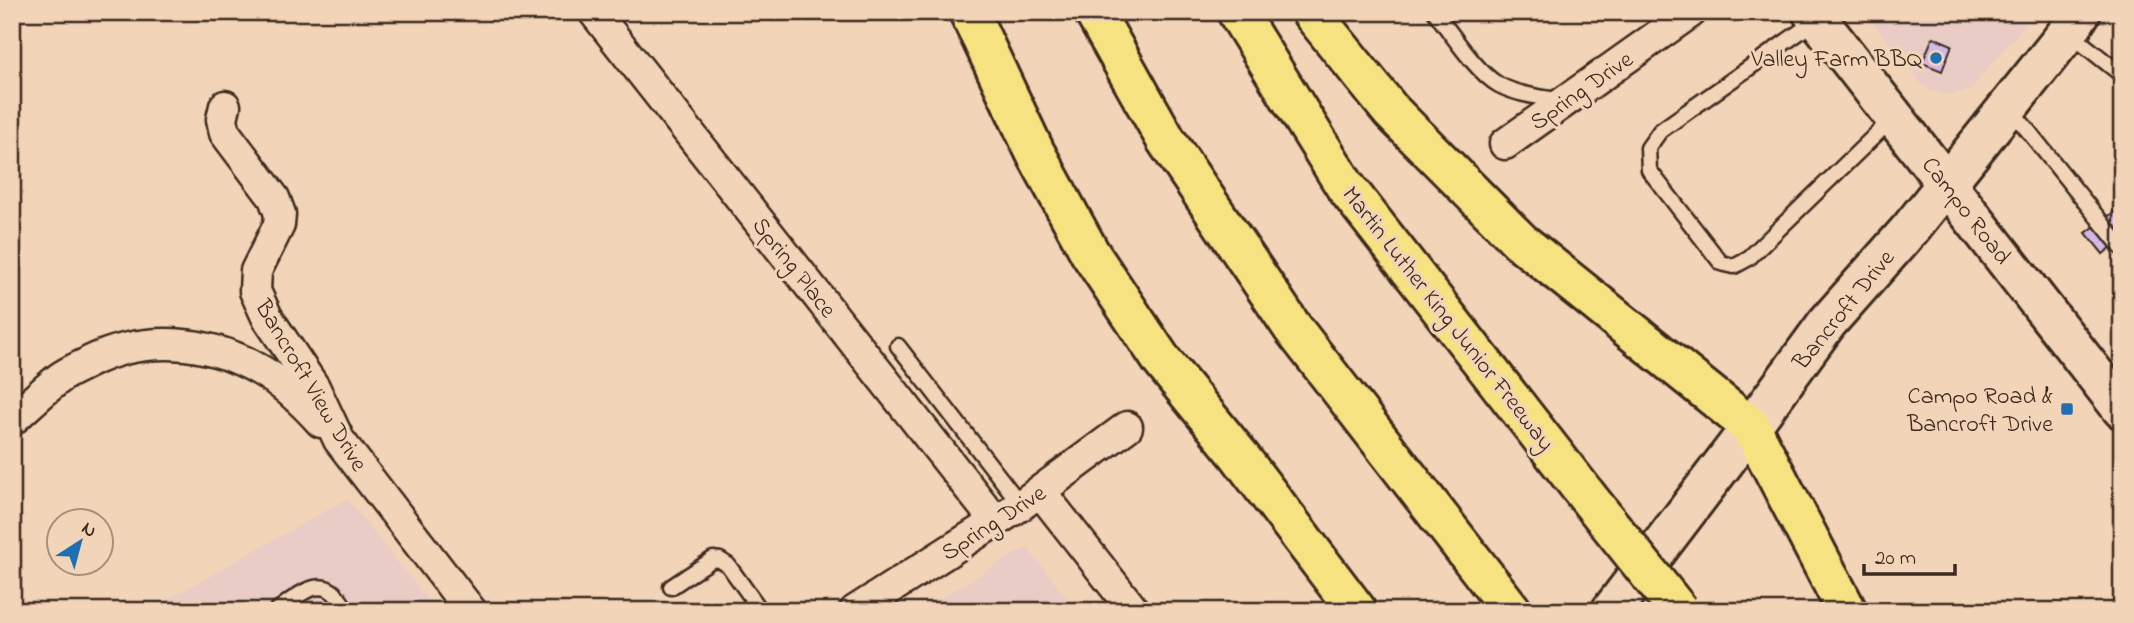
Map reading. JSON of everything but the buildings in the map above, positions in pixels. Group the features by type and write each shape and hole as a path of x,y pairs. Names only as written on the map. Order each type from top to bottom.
{"highway":[{"path":"969,12 1035,152 1090,253 1162,361 1238,454 1357,611"},
{"path":"1094,12 1166,140 1292,327 1506,603"},
{"name":"Martin Luther King Junior Freeway","path":"1237,12 1345,186 1679,611"},
{"path":"1311,12 1391,111 1521,242 1751,427 1847,611"}],"street":[{"name":"Spring Place","path":"594,12 996,522"},
{"name":"Spring Drive","path":"1505,144 1690,12"},
{"name":"Campo Road","path":"1819,15 1893,117 2122,409"},
{"name":"Bancroft Drive","path":"1611,611 1827,323 1947,183 2074,22"},
{"name":"Bancroft View Drive","path":"225,106 222,119 225,133 274,198 280,214 279,225 256,271 255,291 267,317 314,387 340,440 471,611"},
{"path":"12,420 62,375 111,351 159,342 204,348 232,356 260,370 297,397 340,440"},
{"name":"Spring Drive","path":"855,611 996,522 1127,427"},
{"path":"1030,498 1134,611"}],"lane":[{"path":"1435,12 1473,61 1498,84 1525,94 1565,102"},
{"path":"1819,15 1660,131 1648,148 1648,170 1720,263 1734,266 1749,258 1893,117"},
{"path":"2074,22 2122,75"},
{"path":"2008,106 2122,248"},
{"path":"898,346 1030,498"},
{"path":"671,587 713,559 720,559 728,565 761,611"},
{"path":"276,611 312,588 326,587 335,593 348,611"}],"shaded area":[{"path":"1864,12 2035,12 1970,90 1945,95 1930,90 1921,83"},
{"path":"347,499 437,611 147,611"},
{"path":"1027,547 1077,611 918,611"}],"place":[{"name":"Valley Farm BBQ","path":"1936,58"},
{"name":"Campo Road & Bancroft Drive","path":"2067,409"}]}
